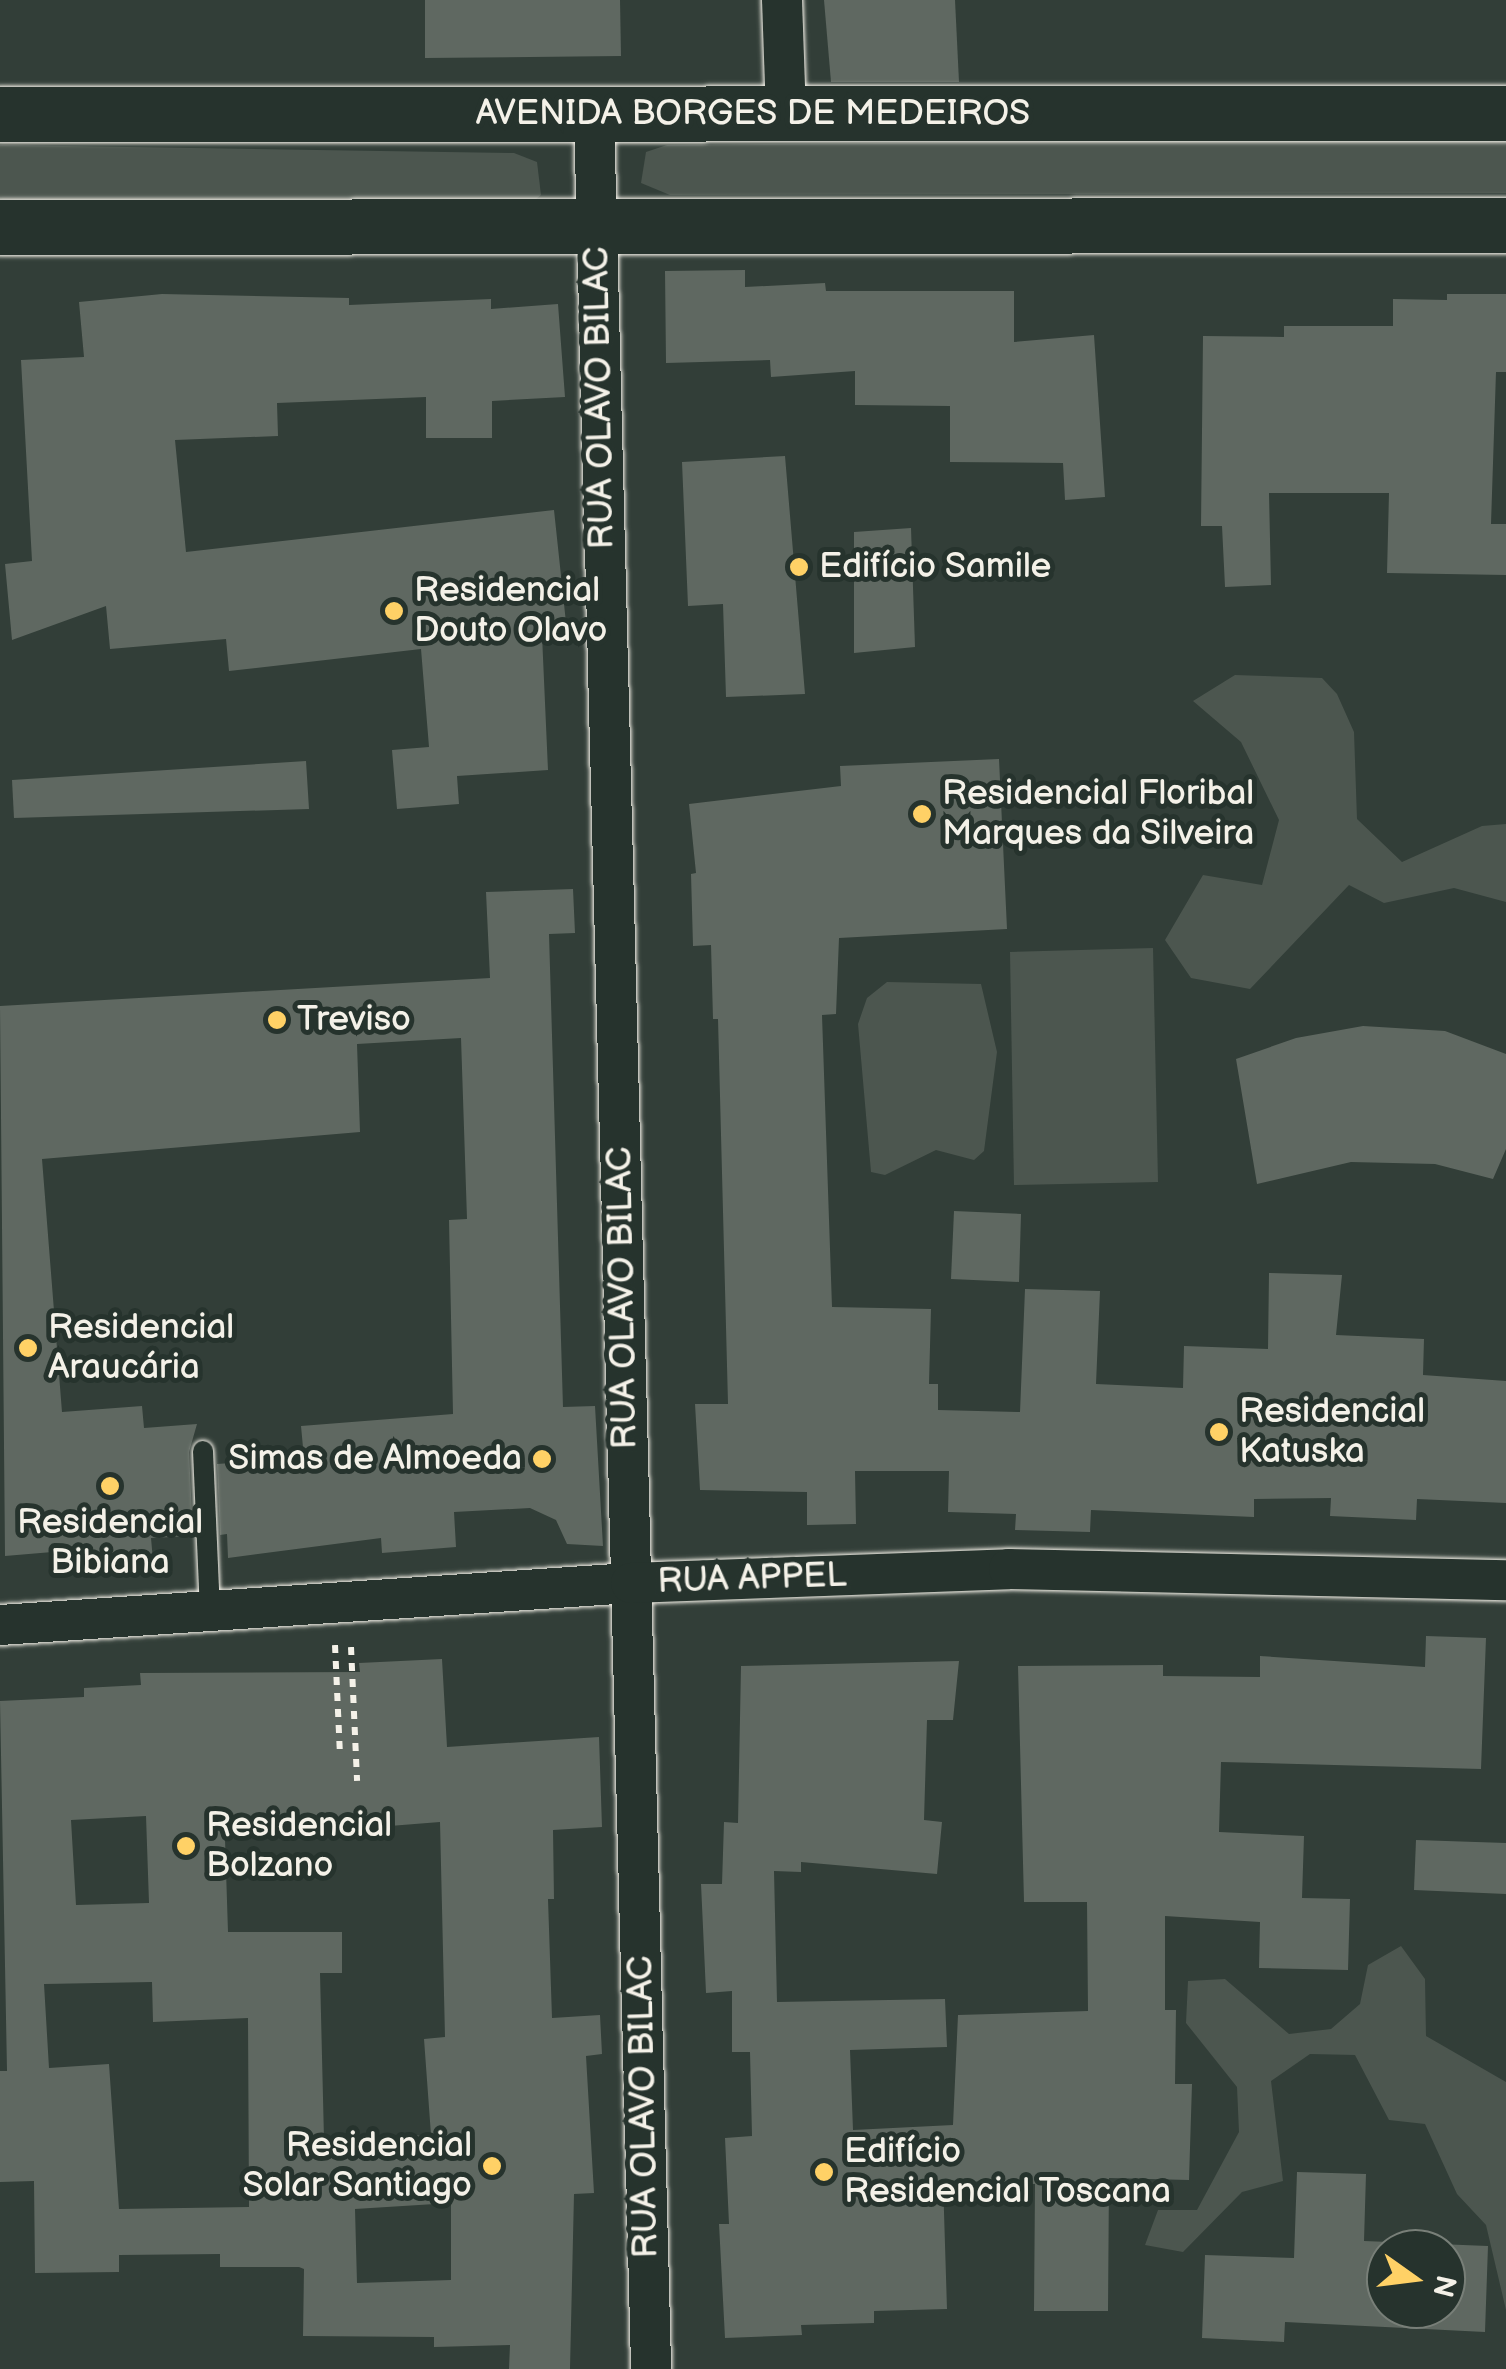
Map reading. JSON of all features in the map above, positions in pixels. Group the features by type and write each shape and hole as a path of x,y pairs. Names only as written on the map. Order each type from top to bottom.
{"main road":[{"name":"AVENIDA BORGES DE MEDEIROS","path":"0,114 1506,113"},
{"path":"0,227 1506,225"}],"street":[{"path":"782,0 786,114"},
{"name":"RUA OLAVO BILAC","path":"594,114 650,2369"},
{"name":"RUA APPEL","path":"0,1625 631,1583 1009,1570 1506,1580"}],"lane":[{"path":"203,1452 210,1611"}],"path":[{"path":"340,1754 341,1602"},
{"path":"341,1602 357,1781"}],"shaded area":[{"path":"1506,137 1506,193 670,195 641,183 646,152 667,145"},
{"path":"0,145 514,153 537,162 541,195 520,212 0,199"},
{"path":"1235,675 1322,678 1337,694 1354,732 1357,819 1402,862 1482,826 1506,824 1506,902 1454,888 1384,903 1349,885 1250,989 1191,978 1165,940 1203,875 1262,885 1279,820 1241,742 1193,701"},
{"path":"1153,948 1158,1182 1014,1185 1010,952"},
{"path":"887,982 981,984 997,1052 984,1151 974,1160 936,1150 885,1175 871,1172 858,1024 867,998"},
{"path":"1401,1946 1425,1979 1426,2036 1506,2082 1506,2310 1486,2225 1457,2194 1425,2124 1389,2120 1355,2055 1310,2054 1271,2081 1283,2181 1242,2192 1183,2252 1145,2245 1158,2210 1197,2210 1239,2132 1237,2087 1186,2023 1188,1981 1225,1979 1289,2034 1331,2029 1360,2004 1368,1965"}],"building":[{"path":"425,0 620,0 621,56 425,58"},
{"path":"824,0 955,0 959,82 831,82"},
{"path":"745,270 745,287 825,283 826,291 1014,291 1014,342 1094,335 1105,497 1065,500 1063,463 950,462 950,406 855,405 855,371 771,377 770,360 666,363 665,271"},
{"path":"162,294 349,298 349,305 491,299 491,309 558,304 565,397 492,401 492,438 426,438 426,397 277,403 278,436 175,440 186,552 554,510 567,632 542,635 548,770 457,776 459,804 397,809 392,750 429,747 421,649 229,671 226,639 110,649 106,606 12,640 5,564 32,561 21,360 84,357 79,302"},
{"path":"1447,294 1506,294 1506,372 1496,372 1491,524 1506,524 1506,575 1387,573 1389,493 1269,493 1271,585 1225,587 1222,526 1201,526 1203,336 1284,337 1284,326 1393,326 1393,299 1447,300"},
{"path":"785,456 805,694 726,697 723,604 688,606 682,462"},
{"path":"911,528 915,647 854,653 854,532"},
{"path":"999,759 1007,929 839,938 836,1014 822,1015 832,1307 931,1309 929,1384 938,1384 938,1410 1020,1412 1025,1289 1100,1291 1096,1384 1183,1388 1184,1346 1268,1349 1269,1273 1342,1275 1336,1335 1424,1339 1423,1375 1506,1381 1506,1503 1417,1499 1416,1520 1330,1516 1331,1498 1254,1499 1254,1517 1091,1510 1090,1532 1015,1530 1016,1514 948,1512 949,1471 855,1471 856,1524 807,1525 807,1492 700,1490 695,1404 728,1404 718,1019 713,1019 711,945 693,946 691,874 696,873 689,804 841,786 840,766"},
{"path":"306,761 309,809 14,818 12,780"},
{"path":"573,889 575,933 549,934 563,1407 595,1406 603,1546 567,1544 556,1520 530,1508 454,1512 456,1547 382,1553 381,1538 228,1558 227,1534 220,1535 217,1464 304,1458 301,1426 453,1414 449,1220 467,1219 461,1038 357,1044 360,1132 42,1159 62,1412 142,1406 144,1428 197,1424 189,1452 193,1536 151,1538 153,1560 77,1565 76,1550 5,1556 0,1006 490,978 486,892"},
{"path":"1363,1026 1445,1031 1506,1054 1506,1149 1493,1179 1435,1164 1351,1162 1257,1184 1236,1059 1296,1038"},
{"path":"954,1211 1021,1214 1019,1282 951,1279"},
{"path":"1426,1636 1486,1638 1481,1769 1221,1762 1219,1832 1304,1836 1302,1898 1350,1899 1348,1970 1259,1968 1260,1922 1165,1916 1165,2010 1176,2010 1175,2084 1192,2084 1189,2180 1109,2178 1108,2311 1034,2311 1035,2184 943,2180 947,2309 874,2311 874,2323 801,2325 802,2335 725,2338 719,2224 729,2224 725,2138 752,2136 750,2052 732,2052 732,1991 706,1993 701,1884 722,1884 724,1822 738,1823 741,1666 959,1661 953,1720 927,1720 924,1820 942,1822 937,1874 801,1862 801,1872 774,1871 777,2002 945,1999 947,2047 850,2050 853,2130 953,2125 958,2015 1088,2011 1087,1902 1024,1902 1018,1666 1163,1665 1163,1676 1260,1677 1260,1656 1425,1667"},
{"path":"442,1659 447,1747 599,1737 602,1827 553,1830 554,1899 548,1899 552,2018 600,2015 602,2054 586,2056 594,2193 574,2194 570,2369 509,2369 510,2345 434,2347 434,2337 303,2336 304,2269 299,2267 220,2267 220,2254 119,2255 119,2272 35,2273 34,2181 0,2182 0,2071 7,2071 0,1701 84,1697 84,1688 141,1685 140,1673 360,1672 359,1663","holes":["146,1816 149,1903 76,1905 71,1820","440,1822 445,2037 424,2039 431,2135 324,2139 320,1973 342,1973 342,1932 228,1932 225,1839","152,1982 153,2022 248,2018 249,2207 119,2209 109,2064 49,2068 44,1984","451,2203 451,2280 357,2283 355,2209"]},
{"path":"1416,1840 1506,1843 1506,1894 1414,1890"},
{"path":"1297,2172 1366,2174 1366,2326 1285,2322 1284,2342 1202,2338 1205,2255 1294,2258"},
{"path":"1466,2245 1488,2246 1485,2332 1425,2329 1466,2329"}],"place":[{"name":"Edifício Samile","path":"799,567"},
{"name":"Residencial Douto Olavo","path":"394,611"},
{"name":"Residencial Floribal Marques da Silveira","path":"922,814"},
{"name":"Treviso","path":"277,1020"},
{"name":"Residencial Araucária","path":"28,1348"},
{"name":"Residencial Katuska","path":"1219,1432"},
{"name":"Simas de Almoeda","path":"542,1459"},
{"name":"Residencial Bibiana","path":"110,1486"},
{"name":"Residencial Bolzano","path":"186,1846"},
{"name":"Residencial Solar Santiago","path":"492,2166"},
{"name":"Edifício Residencial Toscana","path":"824,2172"}]}
